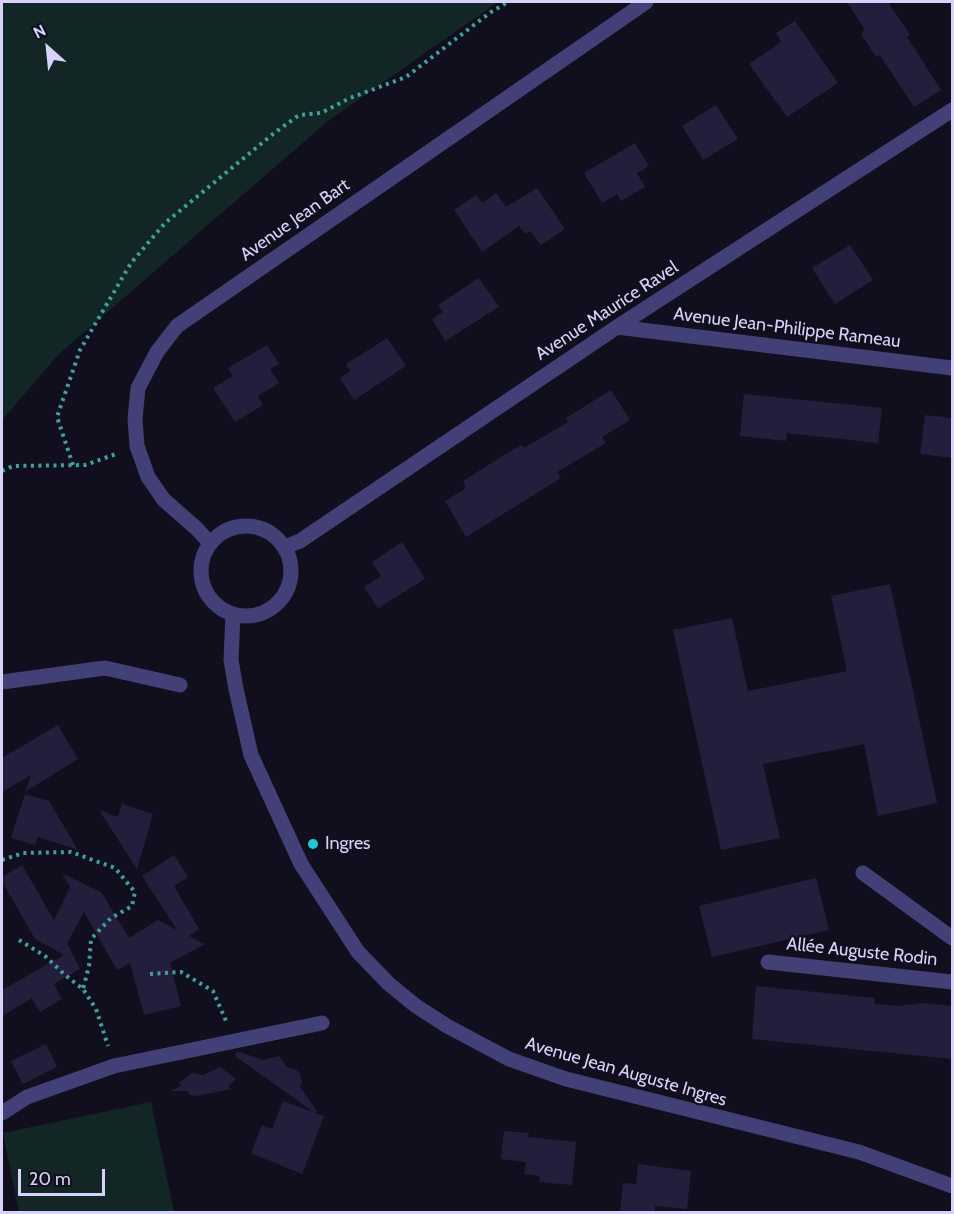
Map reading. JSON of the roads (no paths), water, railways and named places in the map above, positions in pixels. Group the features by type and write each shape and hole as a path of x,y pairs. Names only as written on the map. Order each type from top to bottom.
{"street":[{"name":"Avenue Jean Bart","path":"210,543 164,500 148,477 137,446 135,418 138,388 157,352 177,326 646,2"},
{"name":"Avenue Maurice Ravel","path":"285,547 309,536 617,327 952,110"},
{"name":"Avenue Jean-Philippe Rameau","path":"617,327 952,368"},
{"path":"248,525 263,528 285,547 291,561 291,577 286,592 277,604 263,612 248,616 232,614 213,601 202,580 201,568 210,543 220,533 234,527 248,525"},
{"name":"Avenue Jean Auguste Ingres","path":"232,614 231,660 251,755 301,864 358,952 389,984 416,1006 447,1026 509,1059 566,1079 859,1152 952,1186"},
{"path":"2,682 105,668 180,685"},
{"path":"863,873 952,938"},
{"name":"Allée Auguste Rodin","path":"768,962 952,982"},
{"path":"2,1113 27,1097 114,1066 322,1023"}],"place":[{"name":"Ingres","path":"313,844"}]}
